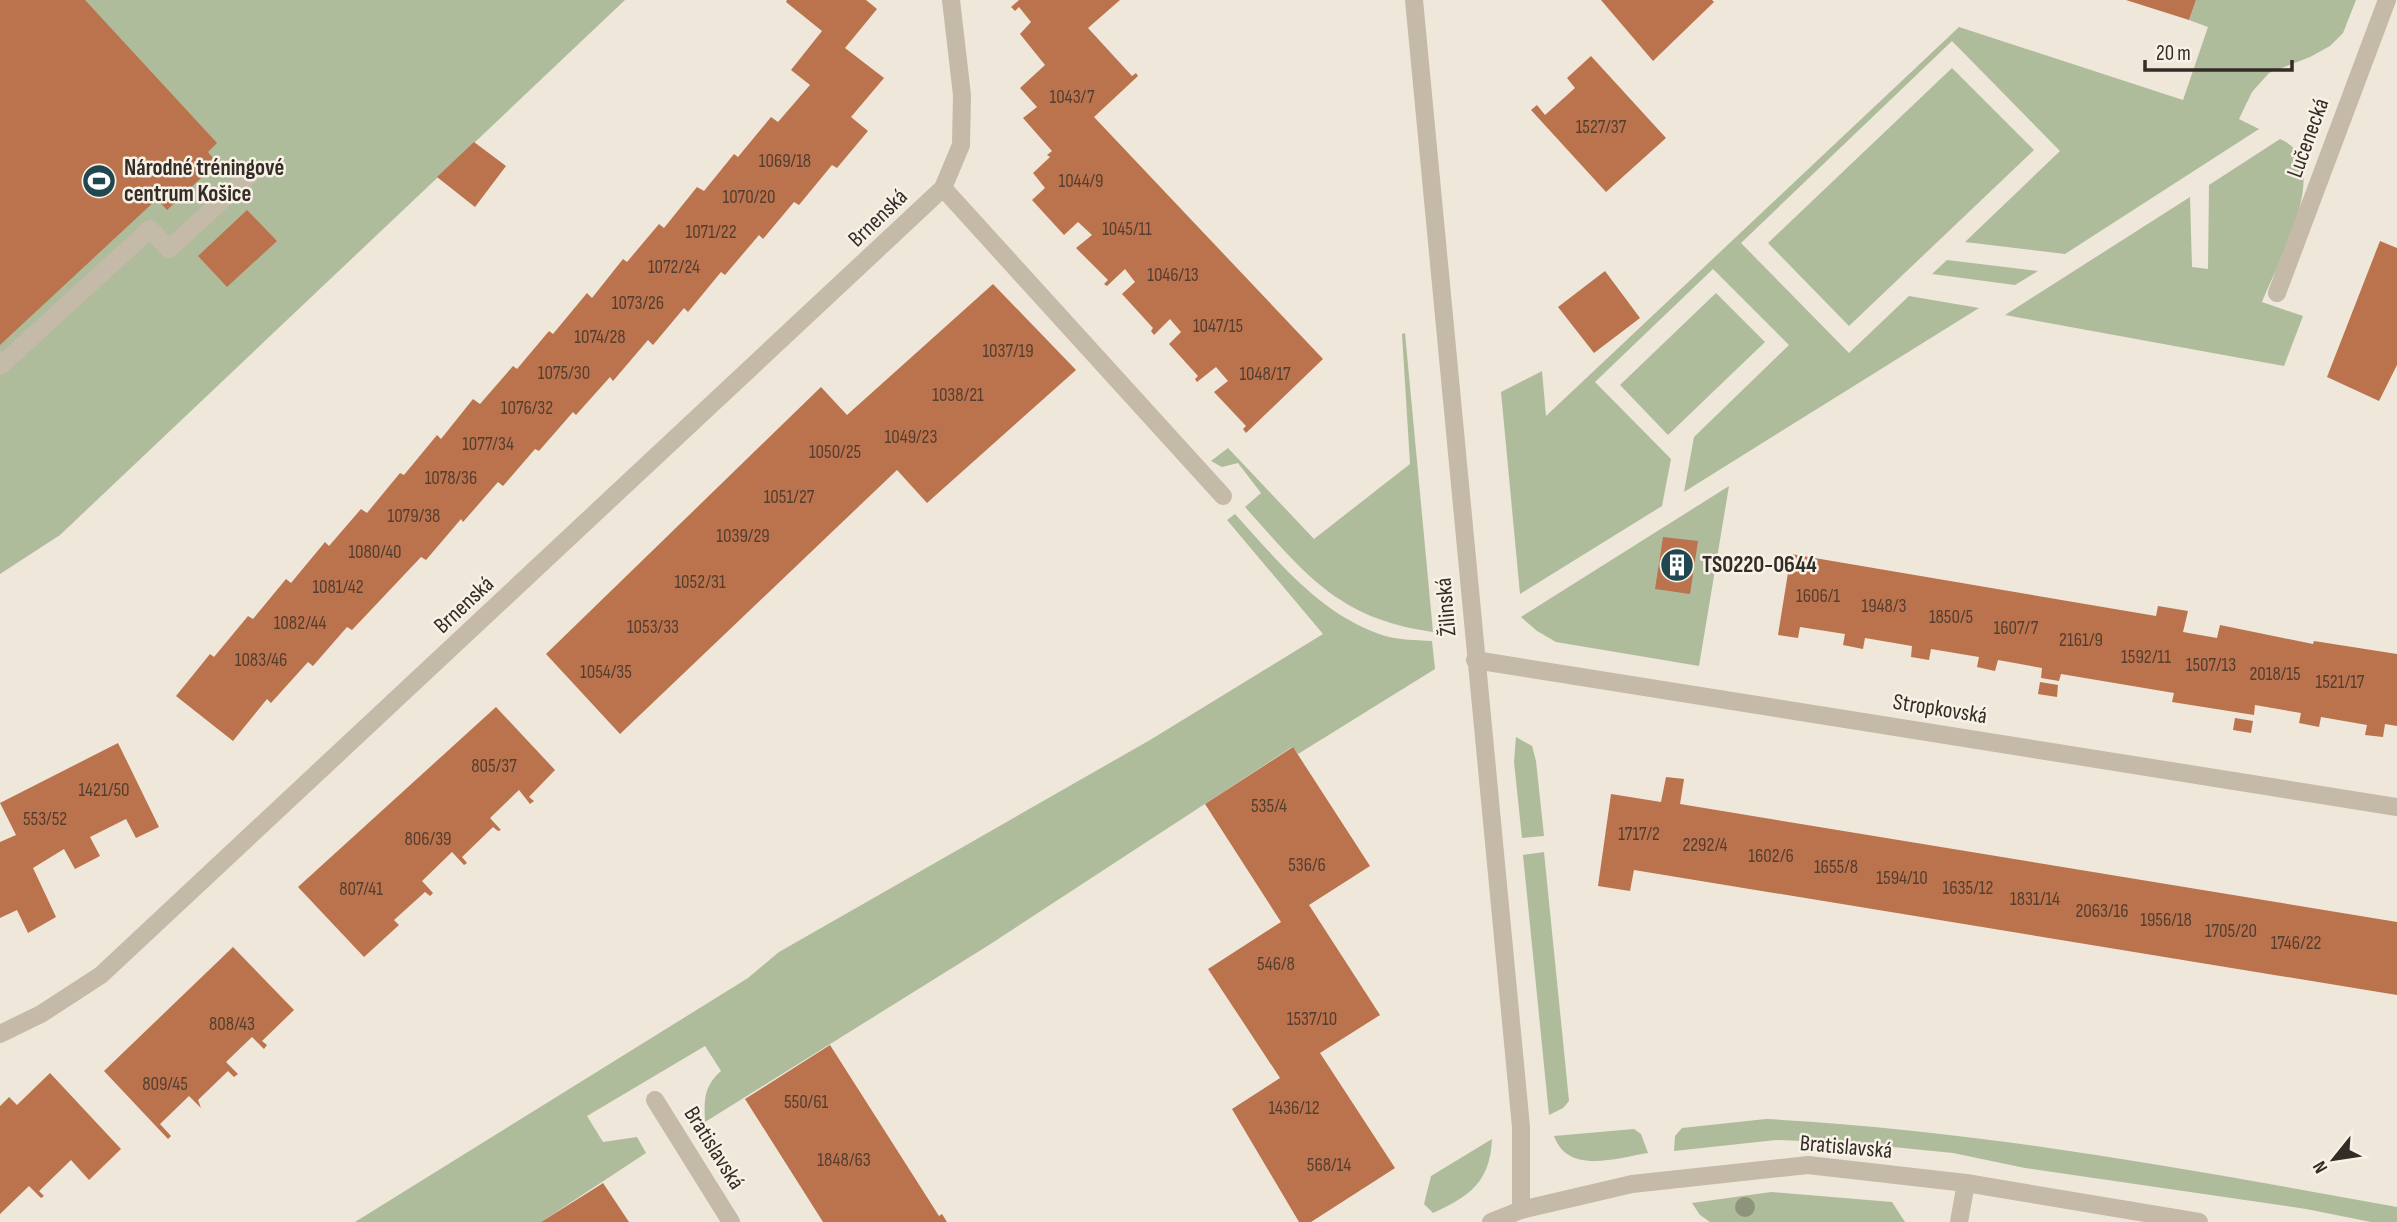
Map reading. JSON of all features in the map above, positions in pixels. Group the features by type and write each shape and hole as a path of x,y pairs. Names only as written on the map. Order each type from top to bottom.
{"street":[{"name":"Brnenská","path":"0,1034 41,1014 111,966 943,188 961,145 962,95 951,0"},
{"name":"Žilinská","path":"1414,0 1521,1127 1521,1210"},
{"name":"Lučenecká","path":"2277,293 2386,0"},
{"path":"0,366 150,229 169,249 255,170"},
{"name":"Brnenská","path":"943,188 1223,496"},
{"name":"Stropkovská","path":"1475,660 2397,807"},
{"name":"Bratislavská","path":"655,1100 731,1222"},
{"name":"Bratislavská","path":"1491,1222 1521,1210 1632,1184 1808,1165 1966,1183 2199,1222"},
{"path":"1959,1222 1966,1183"}],"green space":[{"path":"0,0 625,0 60,535 0,574"},
{"path":"2196,0 2356,0 2343,33 2330,46 2269,73 2252,92 2239,119 2259,129 2065,254 1965,242 2060,151 1952,41 1741,243 1849,353 1909,296 1979,308 1684,492 1694,437 1789,345 1713,269 1595,382 1671,459 1662,506 1520,594 1501,392 1542,371 1546,416 1959,27 2183,100 2208,27 2189,20"},
{"path":"1952,68 2034,150 1849,326 1768,243"},
{"path":"2280,139 2296,151 2303,169 2303,190 2298,214 2262,302 2303,316 2284,366 2005,315 2190,197 2192,267 2208,269 2209,185"},
{"path":"1947,260 2038,271 2015,285 1932,274"},
{"path":"1716,293 1765,342 1668,435 1620,385"},
{"path":"1405,333 1433,632 1400,626 1372,616 1326,590 1286,553 1245,507 1261,493 1238,463 1222,467 1211,461 1228,448 1314,539 1410,464 1402,334"},
{"path":"1729,486 1699,666 1556,642 1521,617"},
{"path":"1235,514 1300,583 1337,612 1385,636 1432,641 1435,669 1298,754 1292,747 989,945 705,1122 706,1094 711,1082 721,1071 705,1046 587,1116 603,1142 637,1137 646,1153 541,1222 355,1222 748,978 779,952 1150,740 1323,634 1227,520"},
{"path":"1516,737 1532,746 1544,836 1522,838 1514,762"},
{"path":"1544,852 1569,1101 1563,1108 1549,1115 1523,855"},
{"path":"1766,1119 1925,1132 2162,1165 2397,1207 2397,1222 2371,1222 2306,1209 2025,1168 1953,1153 1853,1143 1776,1140 1674,1151 1675,1136 1682,1128"},
{"path":"1634,1129 1641,1134 1648,1153 1608,1160 1581,1160 1570,1156 1554,1136"},
{"path":"1492,1139 1487,1166 1476,1186 1458,1200 1433,1213 1424,1204 1431,1176"},
{"path":"1771,1192 1892,1202 1905,1222 1710,1222 1700,1215 1692,1203"}],"building":[{"name":"Národné tréningové centrum Košice","path":"0,0 85,0 217,143 208,152 217,163 167,210 157,199 0,345"},
{"path":"866,0 877,9 845,48 884,78 851,117 868,131 837,168 832,165 799,205 794,202 763,239 759,235 725,275 721,272 688,312 684,308 653,345 648,340 613,381 610,377 576,415 573,412 539,451 535,449 503,486 498,482 426,560 421,557 352,630 347,627 313,666 308,662 271,703 267,699 233,741 176,696 210,654 214,657 248,616 253,619 286,579 291,583 325,542 329,546 361,509 367,513 400,473 404,475 437,435 441,439 473,399 480,404 513,366 517,369 549,331 553,334 587,293 592,298 623,259 627,262 659,224 664,228 697,187 704,191 734,154 738,157 771,117 778,122 810,85 791,70 822,31 786,2"},
{"path":"1019,0 1120,0 1088,28 1132,76 1136,73 1138,76 1094,117 1323,359 1246,433 1243,429 1246,426 1214,392 1228,381 1216,367 1197,382 1195,379 1198,376 1169,344 1181,332 1170,319 1154,335 1151,331 1153,328 1122,294 1135,282 1125,269 1107,286 1104,284 1108,280 1076,248 1092,235 1078,222 1064,235 1032,200 1045,188 1033,173 1050,157 1047,155 1052,151 1023,118 1037,107 1020,88 1045,65 1020,34 1031,22 1019,7 1015,11 1011,7"},
{"path":"1601,0 1712,0 1714,2 1653,61"},
{"path":"2126,0 2196,0 2189,20"},
{"path":"1591,56 1666,138 1606,192 1531,110 1537,105 1545,115 1575,88 1567,78"},
{"path":"474,142 506,166 475,207 437,177"},
{"path":"247,210 277,241 227,287 198,256"},
{"path":"2380,241 2397,248 2397,365 2379,401 2327,377"},
{"path":"1605,271 1640,318 1594,353 1558,307"},
{"path":"993,284 1076,370 927,503 897,470 620,734 546,654 821,387 847,415"},
{"name":"TS0220-0644","path":"1663,537 1698,541 1690,594 1655,589"},
{"path":"1791,554 2156,616 2158,606 2188,611 2183,632 2217,638 2220,625 2313,644 2314,641 2397,654 2397,726 2385,724 2383,737 2365,735 2367,725 2321,717 2319,727 2299,723 2301,713 2255,705 2254,715 2172,702 2174,693 2061,674 2059,681 2041,678 2042,668 1998,660 1995,671 1977,667 1979,657 1931,649 1929,660 1911,657 1912,646 1865,638 1863,649 1843,645 1845,634 1800,627 1798,638 1778,635"},
{"path":"2040,682 2058,685 2057,697 2038,694"},
{"path":"496,707 555,770 529,797 534,801 530,804 519,790 490,818 501,830 493,827 462,857 467,863 464,865 452,852 422,881 433,893 430,896 425,892 394,920 399,925 364,957 298,887"},
{"path":"2235,718 2253,721 2251,733 2233,730"},
{"path":"118,743 159,827 136,838 126,819 90,837 100,856 75,869 64,849 33,868 56,917 28,933 17,910 0,918 0,842 16,835 0,803"},
{"path":"1293,747 1370,866 1309,905 1380,1015 1320,1053 1395,1168 1311,1222 1299,1222 1232,1109 1280,1078 1208,969 1281,922 1205,804"},
{"path":"1666,777 1684,779 1680,804 2397,922 2397,995 1634,870 1630,891 1598,886 1611,794 1661,802"},
{"path":"233,947 294,1010 262,1041 267,1045 264,1049 252,1037 226,1062 238,1074 234,1077 228,1071 198,1100 201,1108 189,1096 160,1124 171,1136 168,1139 104,1071"},
{"path":"830,1045 939,1216 942,1214 947,1222 823,1222 745,1099"},
{"path":"50,1073 121,1149 89,1180 71,1160 39,1191 44,1196 41,1198 29,1186 0,1214 0,1106 9,1097 17,1105"},
{"path":"603,1183 629,1222 541,1222 597,1187"}],"place":[{"name":"Národné tréningové centrum Košice","path":"99,181"},
{"name":"TS0220-0644","path":"1677,565"}]}
